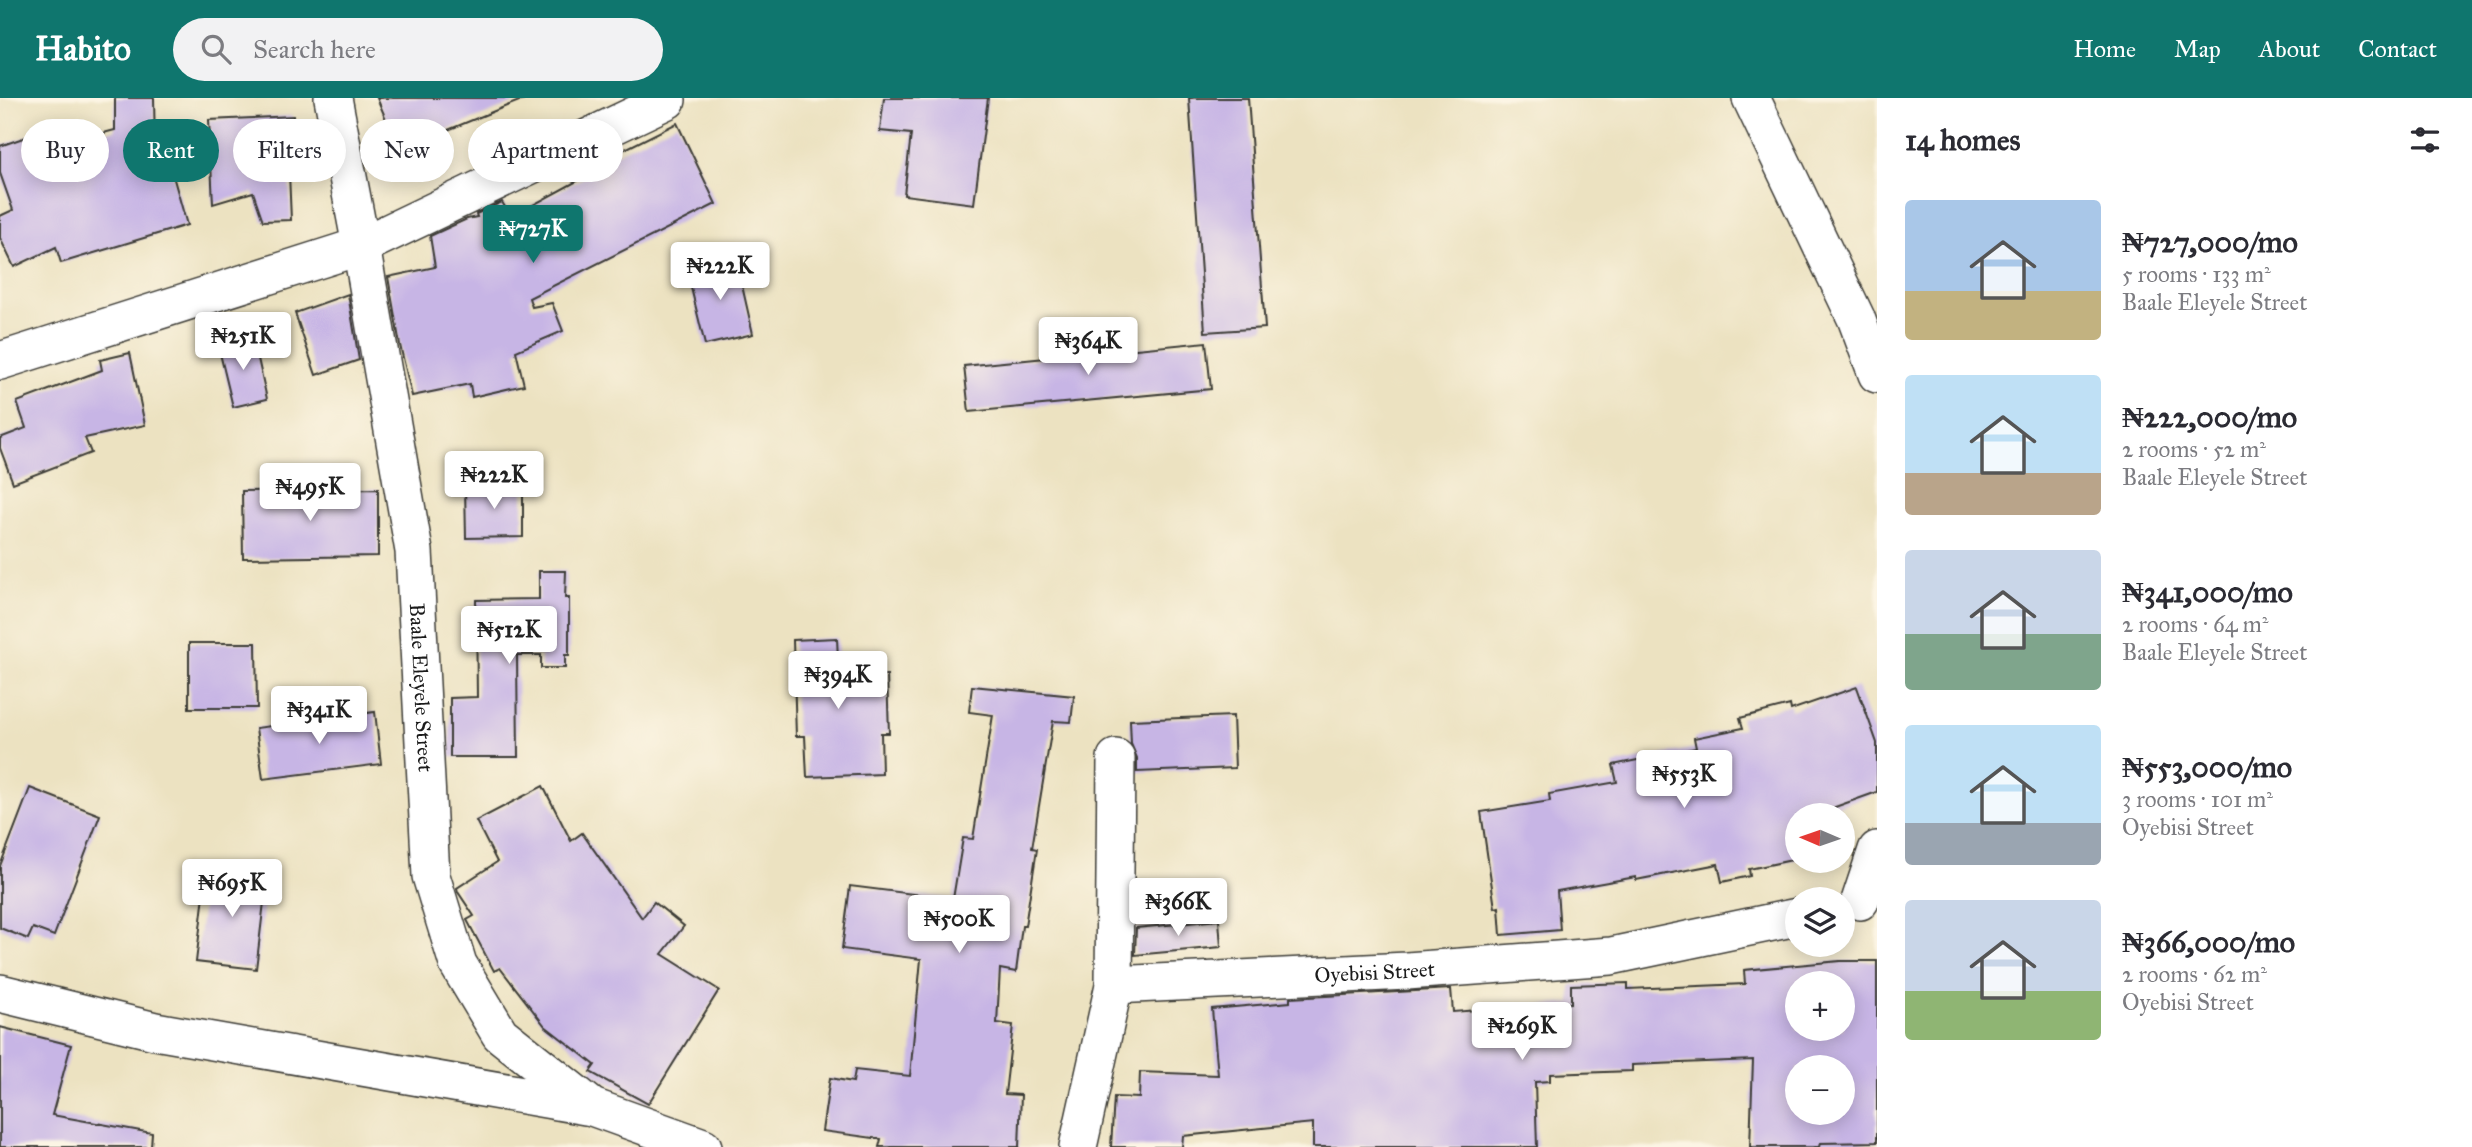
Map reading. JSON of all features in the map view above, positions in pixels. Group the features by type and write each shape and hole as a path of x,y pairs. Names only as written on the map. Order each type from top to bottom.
{"street":[{"name":"Baale Eleyele Street","path":"333,98 414,551 431,876 458,964 499,1034 592,1107 703,1147"},
{"path":"1751,98 1856,318 1877,373"},
{"path":"0,360 361,246 667,100"},
{"path":"1078,1147 1114,985 1115,758"},
{"path":"1860,903 1877,850"},
{"name":"Oyebisi Street","path":"1114,985 1407,971 1611,956 1785,920"},
{"path":"0,993 155,1031 592,1107"}],"building":[{"path":"115,98 154,98 154,119 123,119 123,182 175,182 187,225 61,263 56,247 14,267 0,238 0,216 13,210 0,173 0,146 21,139 21,182 109,182 109,132 115,130"},
{"path":"377,98 524,98 475,119 468,119 468,122 454,128 454,119 386,119"},
{"path":"884,98 988,98 974,204 904,195 911,134 880,131"},
{"path":"1189,98 1248,98 1265,328 1205,332"},
{"path":"293,116 293,119 233,119 233,182 289,182 291,220 263,221 253,192 213,204 212,182 219,182 219,120"},
{"path":"677,123 716,204 529,298 532,307 552,303 563,331 516,351 524,385 472,397 470,384 412,396 388,277 435,267 430,236 477,217 476,214 502,202 511,217 576,182 623,182 623,150"},
{"path":"736,259 753,334 705,345 687,271"},
{"path":"348,294 359,360 316,375 295,313"},
{"path":"253,336 267,399 233,407 218,345"},
{"path":"1206,342 1211,389 969,412 964,366"},
{"path":"130,353 145,425 85,438 91,453 13,483 0,448 0,438 26,428 17,402 102,370 100,360"},
{"path":"523,484 523,537 466,538 465,485"},
{"path":"378,489 378,556 243,558 242,491"},
{"path":"539,571 566,571 569,655 565,655 565,668 541,668 541,655 517,655 518,757 450,757 450,698 477,697 476,600 539,599"},
{"path":"837,638 838,659 862,659 862,676 887,675 889,733 881,733 882,774 807,777 805,736 796,736 793,640"},
{"path":"189,643 256,643 257,708 189,708"},
{"path":"972,686 1074,696 1071,722 1053,721 1032,848 1037,849 1016,972 1000,969 997,1023 1013,1025 1005,1094 1021,1095 1019,1147 879,1147 881,1139 822,1131 830,1078 853,1082 855,1070 910,1076 921,959 842,949 850,886 953,899 963,838 973,839 993,715 969,712"},
{"path":"1857,687 1877,743 1877,792 1846,803 1785,803 1785,862 1749,869 1750,876 1722,882 1718,864 1636,880 1636,877 1557,891 1560,930 1501,935 1499,907 1495,908 1481,812 1550,801 1549,794 1617,782 1613,765 1696,748 1694,738 1743,728 1740,718 1790,705 1791,710"},
{"path":"375,712 381,764 263,779 256,728"},
{"path":"1233,716 1235,768 1137,772 1137,758 1131,744 1130,720"},
{"path":"543,786 571,841 582,833 642,918 654,902 684,926 662,954 719,990 648,1104 590,1072 595,1065 545,1026 500,968 494,971 467,920 474,916 457,888 497,862 476,821"},
{"path":"30,788 100,815 54,936 33,928 28,939 0,928 0,866"},
{"path":"207,870 267,877 256,969 196,962"},
{"path":"1219,920 1221,947 1135,955 1136,928"},
{"path":"1840,961 1877,961 1877,1142 1820,1143 1819,1147 1750,1147 1753,1060 1632,1065 1632,1071 1550,1074 1550,1081 1535,1082 1537,1147 1313,1147 1313,1123 1183,1136 1182,1147 1111,1147 1114,1097 1139,1098 1140,1072 1218,1075 1212,1009 1290,1002 1290,998 1451,989 1453,1012 1571,1003 1571,985 1628,983 1628,989 1745,984 1744,970"},
{"path":"0,1027 71,1045 52,1115 152,1133 151,1147 0,1147"}]}
